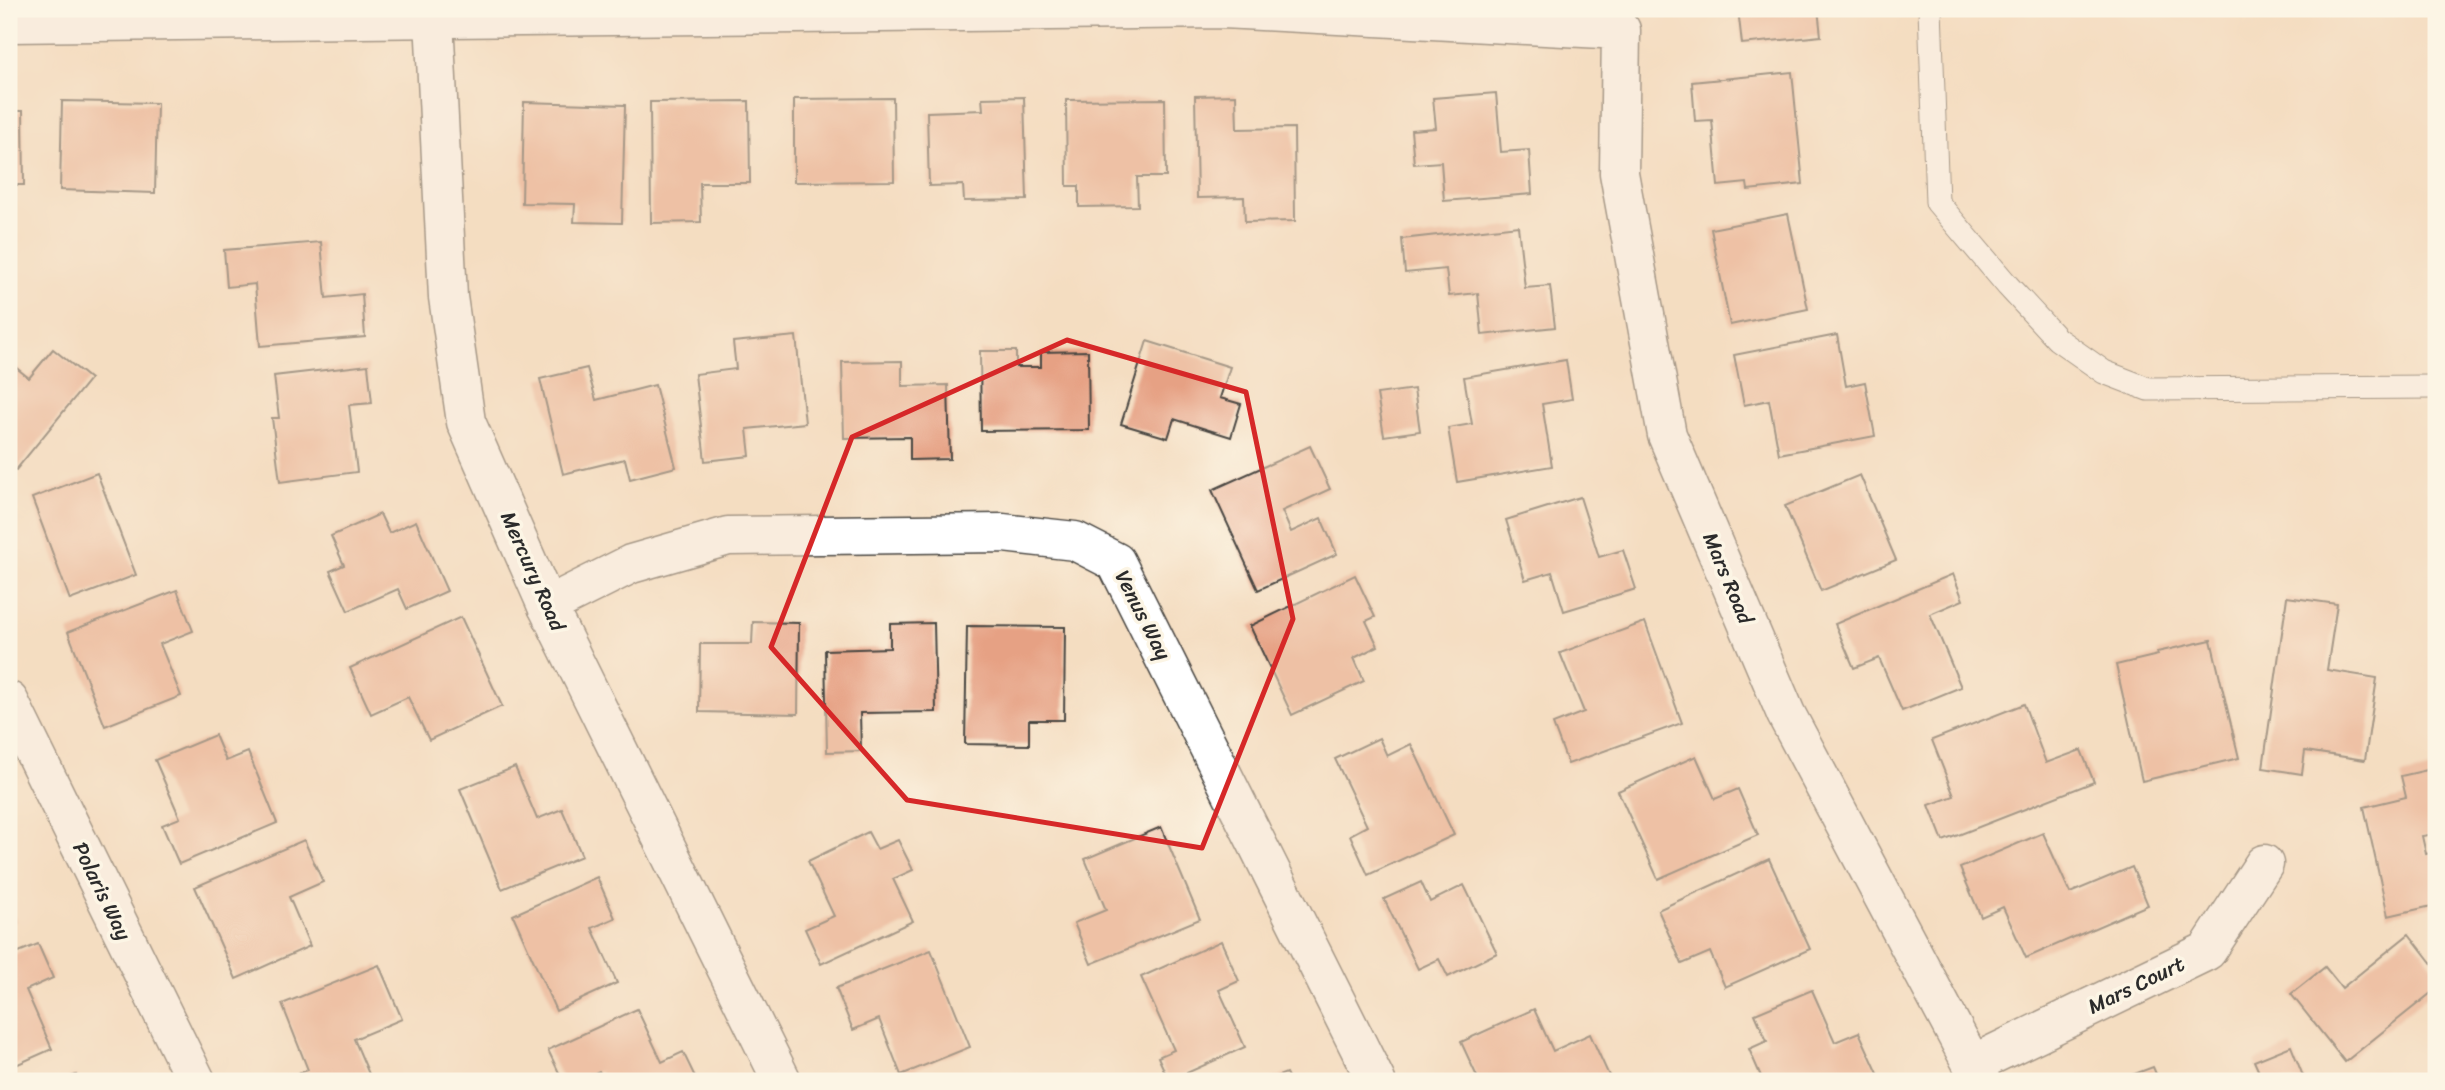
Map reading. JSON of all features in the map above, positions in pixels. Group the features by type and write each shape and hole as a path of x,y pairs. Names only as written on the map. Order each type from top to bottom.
{"street":[{"path":"9,23 1223,9"},
{"name":"Mars Road","path":"1223,9 1621,30 1619,173 1667,435 1786,714 1977,1073"},
{"name":"Mercury Road","path":"433,19 448,297 466,422 547,606 782,1081"},
{"name":"Venus Way","path":"547,606 631,564 728,536 1003,533 1076,541 1116,562 1376,1081"},
{"name":"Polaris Way","path":"9,701 196,1081"},
{"name":"Mars Court","path":"1977,1073 2207,951 2264,864"}],"lane":[{"path":"1930,9 1937,202 2057,339 2104,372 2148,389 2436,387"}],"highlighted area":[{"path":"1067,340 1246,392 1293,619 1202,848 907,800 771,647 852,437"}],"building":[{"path":"1738,9 1818,9 1821,36 1742,44"},
{"path":"1792,72 1803,184 1748,190 1747,183 1718,186 1712,120 1695,121 1692,82"},
{"path":"1496,93 1501,152 1529,150 1532,194 1444,201 1441,162 1414,164 1411,130 1436,128 1433,98"},
{"path":"1236,95 1237,129 1294,128 1295,221 1245,222 1244,197 1197,198 1195,96"},
{"path":"1024,97 1027,200 964,201 963,185 929,186 927,112 983,110 982,98"},
{"path":"893,98 894,181 794,182 794,99"},
{"path":"1165,99 1166,177 1137,177 1138,206 1079,207 1079,186 1067,186 1066,100"},
{"path":"62,101 157,103 155,193 60,190"},
{"path":"749,101 750,183 700,183 701,222 651,223 650,102"},
{"path":"524,102 625,105 622,223 574,222 575,204 522,203"},
{"path":"9,111 23,111 24,185 9,185"},
{"path":"1788,214 1808,309 1730,325 1711,229"},
{"path":"1518,226 1525,288 1550,286 1555,327 1482,335 1478,293 1449,296 1446,269 1405,273 1402,239"},
{"path":"321,242 326,298 362,294 365,337 260,346 255,284 227,287 224,250"},
{"path":"1837,335 1846,386 1865,382 1875,436 1779,454 1769,400 1744,405 1734,355"},
{"path":"796,336 805,423 747,429 750,456 705,461 695,374 736,369 733,342"},
{"path":"1147,341 1230,367 1220,398 1241,404 1231,437 1174,419 1168,438 1121,424"},
{"path":"53,349 90,379 16,470 9,465 9,362 29,378"},
{"path":"980,351 1016,351 1016,367 1041,367 1041,352 1088,351 1089,430 981,431"},
{"path":"1566,360 1572,399 1542,404 1552,466 1457,482 1448,428 1472,424 1464,377"},
{"path":"902,361 902,386 948,385 950,459 910,460 910,437 844,438 842,362"},
{"path":"368,365 372,403 349,405 357,472 280,482 272,418 279,418 274,376"},
{"path":"587,368 596,400 655,385 676,467 630,479 625,459 563,474 540,379"},
{"path":"1414,389 1420,431 1384,436 1377,394"},
{"path":"1310,446 1330,489 1282,511 1291,532 1321,518 1337,554 1258,590 1212,490"},
{"path":"97,473 136,575 70,600 32,498"},
{"path":"1860,475 1896,560 1821,591 1785,506"},
{"path":"1580,497 1599,557 1623,550 1636,589 1564,611 1552,572 1525,580 1506,520"},
{"path":"380,514 389,533 416,521 447,591 407,609 398,589 348,611 330,571 344,565 331,536"},
{"path":"1953,574 1963,600 1930,614 1961,687 1902,711 1879,658 1854,668 1835,624"},
{"path":"1355,575 1375,617 1366,621 1378,646 1354,658 1364,681 1292,715 1250,626"},
{"path":"177,590 193,631 160,644 181,696 105,726 68,632"},
{"path":"2287,597 2337,604 2327,670 2377,678 2365,760 2305,751 2302,774 2263,768"},
{"path":"461,617 502,706 429,740 408,697 371,714 350,668"},
{"path":"753,622 799,623 798,714 699,712 700,644 752,644"},
{"path":"1645,622 1682,723 1568,764 1553,724 1584,712 1560,653"},
{"path":"934,623 936,712 860,713 861,751 827,752 825,650 890,648 890,624"},
{"path":"967,626 1065,627 1064,720 1029,720 1029,745 965,744"},
{"path":"2211,640 2239,758 2142,781 2116,665 2158,655 2157,652"},
{"path":"2024,704 2046,763 2081,750 2094,782 1943,841 1929,805 1954,796 1932,740"},
{"path":"215,735 226,761 248,752 277,823 179,864 162,825 180,818 155,760"},
{"path":"1379,738 1387,756 1411,744 1454,835 1368,875 1350,835 1367,826 1335,759"},
{"path":"1696,756 1715,799 1738,789 1758,835 1658,879 1618,791"},
{"path":"515,767 537,819 562,809 582,856 502,889 460,789"},
{"path":"2436,768 2436,834 2422,836 2426,854 2436,852 2436,905 2388,916 2364,807 2406,797 2401,776"},
{"path":"1161,827 1200,919 1091,964 1074,923 1106,910 1085,859"},
{"path":"868,832 877,849 898,840 913,870 893,879 913,921 821,964 805,929 834,916 808,861"},
{"path":"2043,833 2070,893 2132,867 2148,905 2026,958 2003,907 1981,917 1960,868"},
{"path":"304,840 323,882 289,897 310,946 236,979 195,887"},
{"path":"1769,859 1810,949 1725,987 1710,952 1682,964 1658,910"},
{"path":"597,877 615,918 592,928 617,983 556,1011 513,915"},
{"path":"1421,882 1430,902 1464,885 1497,953 1448,977 1439,959 1418,969 1384,899"},
{"path":"9,905 16,921 9,924"},
{"path":"2409,934 2436,969 2436,989 2345,1062 2291,994 2325,967 2342,988"},
{"path":"1221,941 1239,981 1219,990 1245,1047 1169,1081 1158,1057 1174,1050 1141,977"},
{"path":"38,944 53,978 26,990 52,1049 9,1068 9,956"},
{"path":"931,950 970,1047 901,1075 879,1019 853,1030 836,988"},
{"path":"379,965 402,1019 354,1039 372,1081 291,1081 290,1077 308,1070 282,1004"},
{"path":"1812,990 1835,1042 1859,1032 1881,1080 1763,1081 1749,1049 1767,1041 1755,1014"},
{"path":"637,1009 662,1062 683,1052 697,1081 604,1081 599,1071 579,1081 563,1081 548,1050"},
{"path":"1534,1009 1553,1051 1590,1034 1611,1080 1479,1081 1461,1042"},
{"path":"2291,1046 2305,1081 2263,1081 2254,1061"},
{"path":"2153,1067 2159,1081 2116,1081"},
{"path":"1286,1073 1290,1081 1266,1081"},
{"path":"76,1075 79,1081 61,1081"}]}
